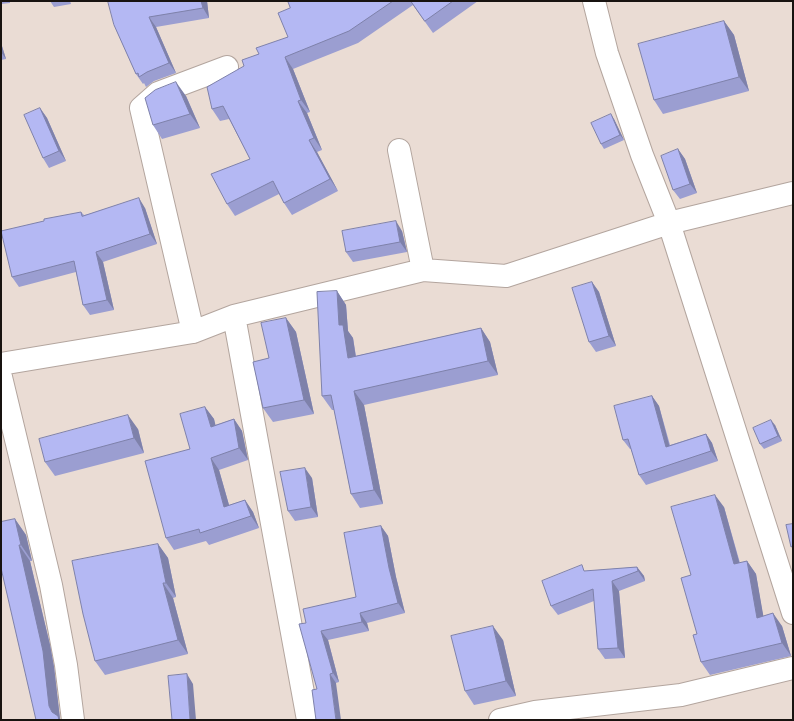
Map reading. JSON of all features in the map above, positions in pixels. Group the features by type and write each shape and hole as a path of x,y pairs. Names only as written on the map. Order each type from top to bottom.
{"street":[{"path":"594,1 607,53 642,155 669,223 793,613"},
{"path":"193,332 140,108 158,93 227,67"},
{"path":"399,150 423,270"},
{"path":"1,364 193,332 234,316 423,270 506,276 669,223 793,193"},
{"path":"234,316 308,720"},
{"path":"1,377 51,585 66,665 73,720"},
{"path":"500,720 680,695 793,668"}],"building":[{"path":"108,1 201,1 203,8 149,17 169,63 139,77 138,73 136,74 114,25"},
{"path":"288,1 393,1 349,31 285,57 301,100 298,101 314,138 309,140 330,179 284,203 273,181 227,204 211,174 250,159 223,106 212,109 207,87 244,66 242,60 259,54 256,48 288,37 278,13 290,8"},
{"path":"411,1 453,1 425,21"},
{"path":"724,21 739,77 654,100 638,44"},
{"path":"176,82 190,114 153,125 145,98 155,90"},
{"path":"40,108 59,151 43,158 24,115"},
{"path":"611,114 620,135 601,144 591,123"},
{"path":"678,149 690,184 673,190 661,156"},
{"path":"139,198 150,234 96,252 107,300 83,305 74,261 12,277 1,231 44,221 44,219 81,212 82,216"},
{"path":"396,221 400,242 346,252 342,231"},
{"path":"592,282 609,336 589,342 572,288"},
{"path":"337,291 339,325 343,325 348,358 481,328 488,361 354,391 374,490 351,494 331,395 322,396 317,292"},
{"path":"286,318 304,400 263,408 253,362 269,358 261,323"},
{"path":"652,396 666,447 706,434 711,451 639,475 628,439 623,440 614,406"},
{"path":"205,407 211,427 234,419 239,448 211,458 224,507 245,500 251,516 200,533 199,529 166,538 145,461 190,449 180,414"},
{"path":"128,415 134,438 45,462 39,439"},
{"path":"771,420 778,436 760,444 753,428"},
{"path":"305,468 311,507 288,511 280,472"},
{"path":"715,495 734,564 747,561 757,618 773,613 782,643 701,662 693,635 697,634 681,578 691,575 671,507"},
{"path":"15,519 21,545 19,545 43,651 49,706 52,712 58,716 59,720 36,720 1,568 1,522"},
{"path":"793,524 793,546 791,547 786,525"},
{"path":"381,526 389,568 398,603 360,613 362,622 321,631 333,673 330,674 336,720 316,720 312,690 317,689 299,624 306,623 303,609 356,597 344,533"},
{"path":"158,544 166,583 163,583 178,640 95,661 72,561"},
{"path":"582,565 584,571 637,567 638,571 612,581 618,648 598,649 593,589 551,606 542,581"},
{"path":"493,626 506,681 465,691 451,636"},
{"path":"187,674 190,720 172,720 168,676"}]}
